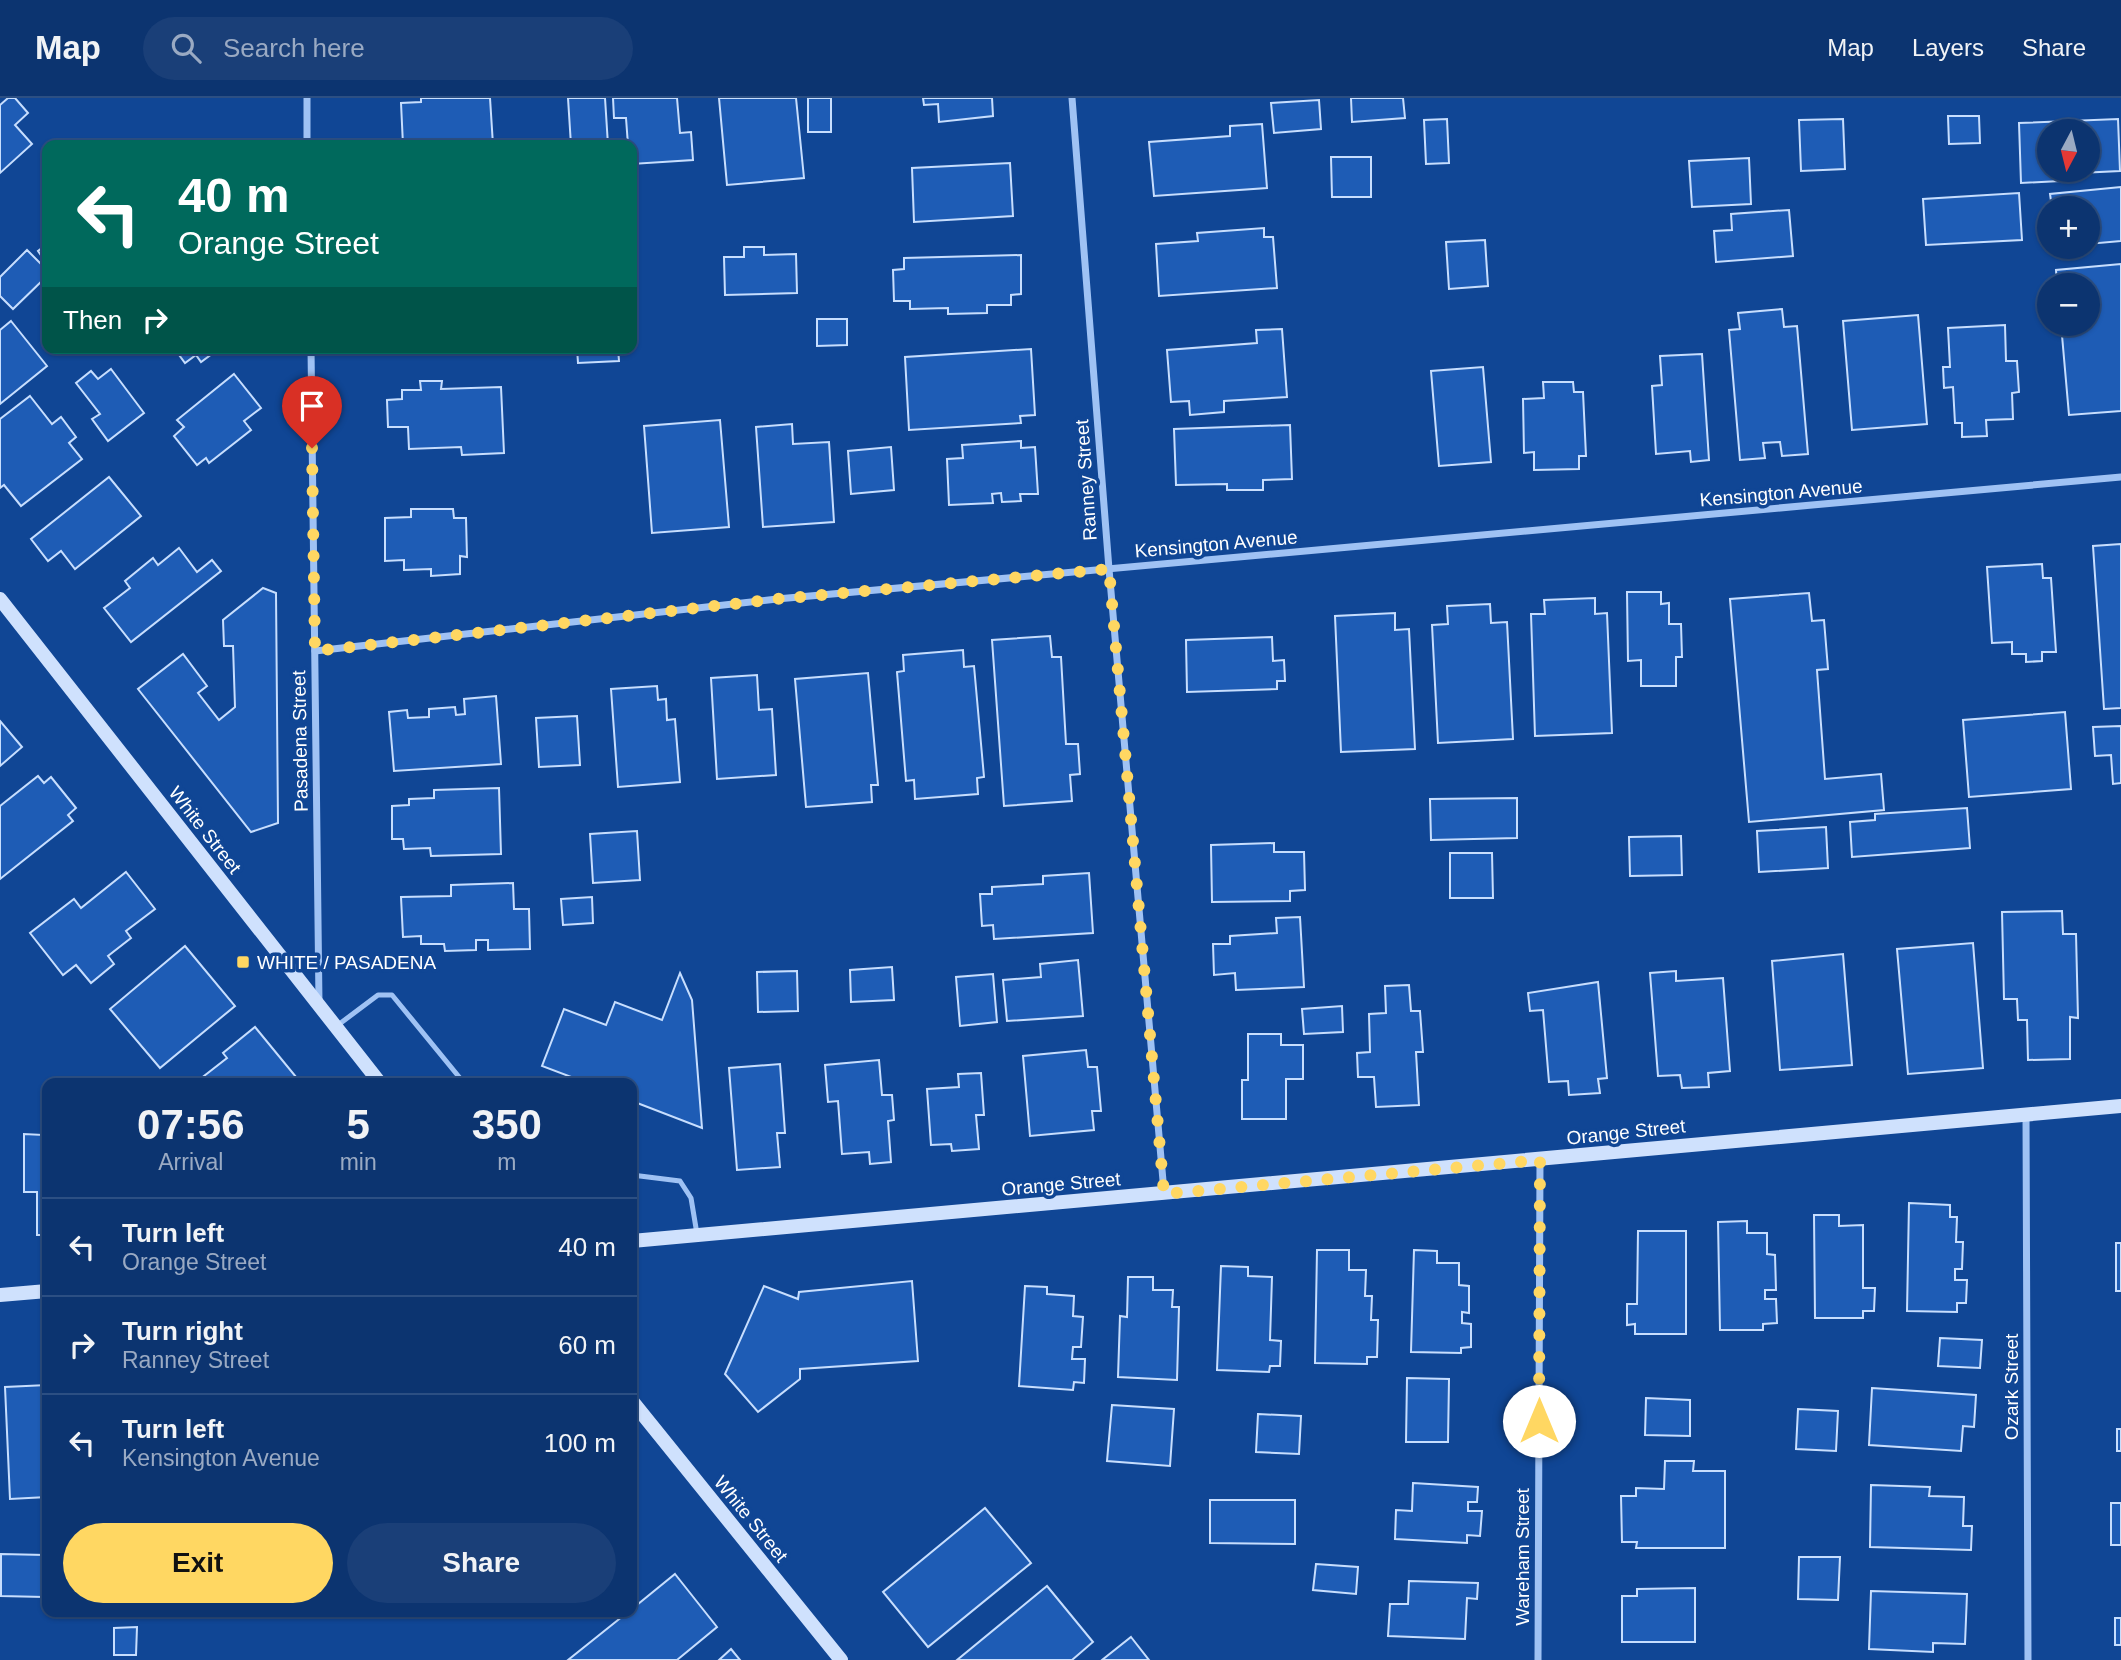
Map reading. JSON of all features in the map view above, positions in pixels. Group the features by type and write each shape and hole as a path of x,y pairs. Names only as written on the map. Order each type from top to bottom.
{"street":[{"path":"307,98 307,140"},
{"name":"Ranney Street","path":"1072,98 1109,569 1164,1194"},
{"name":"Pasadena Street","path":"311,354 319,1007"},
{"name":"Kensington Avenue","path":"315,651 777,599 2121,477"},
{"name":"White Street","path":"0,599 376,1078"},
{"name":"Orange Street","path":"637,1241 2121,1106"},
{"name":"Ozark Street","path":"2025,1115 2028,1660"},
{"name":"Wareham Street","path":"1538,1660 1540,1160"},
{"path":"0,1295 42,1291"},
{"name":"White Street","path":"637,1407 841,1660"}],"lane":[{"path":"335,1027 378,995 392,996 460,1078"},
{"path":"637,1176 680,1181 691,1198 697,1235"}],"building":[{"path":"8,98 15,98 28,113 15,125 32,144 0,173 0,105"},
{"path":"421,98 490,98 493,140 403,140 401,103 421,102"},
{"path":"568,98 605,98 608,140 571,140"},
{"path":"613,98 677,98 680,133 691,132 693,160 637,164 637,140 628,140 626,118 614,118"},
{"path":"719,98 796,98 804,178 727,185"},
{"path":"808,98 831,98 831,132 808,132"},
{"path":"923,98 992,98 993,116 939,122 938,104 924,105"},
{"path":"1351,98 1403,98 1405,118 1352,122"},
{"path":"1319,100 1321,129 1274,133 1271,103"},
{"path":"1948,116 1979,116 1980,143 1949,144"},
{"path":"1447,119 1449,163 1426,164 1424,120"},
{"path":"1843,119 1845,169 1801,171 1799,120"},
{"path":"2118,119 2120,171 2100,172 2100,120"},
{"path":"2037,122 2037,182 2040,182 2021,183 2019,123"},
{"path":"1262,124 1267,188 1154,196 1149,142 1230,136 1230,126"},
{"path":"1331,157 1371,157 1371,197 1332,197"},
{"path":"1749,158 1751,204 1692,207 1689,161"},
{"path":"1010,163 1013,216 914,222 912,168"},
{"path":"2121,187 2121,241 2100,243 2100,196 2050,194"},
{"path":"2019,193 2022,240 1926,245 1923,199"},
{"path":"1789,210 1793,256 1716,262 1714,231 1732,230 1731,214"},
{"path":"1264,228 1264,237 1273,237 1277,288 1159,296 1156,244 1198,241 1197,233"},
{"path":"1485,240 1488,286 1449,289 1446,242"},
{"path":"744,247 764,247 764,255 796,254 797,293 725,295 724,257 744,257"},
{"path":"27,250 42,265 42,281 13,309 0,296 0,277"},
{"path":"1021,255 1021,294 1011,295 1011,305 987,305 987,313 948,314 948,308 910,309 910,301 894,301 893,270 904,269 904,258"},
{"path":"2121,264 2121,411 2069,415 2062,336 2100,336 2100,273 2056,273 2056,270"},
{"path":"1782,309 1784,327 1797,326 1808,454 1782,456 1780,442 1763,443 1765,458 1740,460 1729,330 1740,329 1738,313"},
{"path":"1918,315 1927,424 1852,430 1843,321"},
{"path":"817,319 847,319 847,345 817,346"},
{"path":"11,321 47,366 0,404 0,330"},
{"path":"2005,325 2006,361 2017,361 2019,392 2012,393 2013,419 1986,420 1987,436 1962,437 1962,423 1955,423 1953,387 1944,388 1943,367 1950,367 1948,328"},
{"path":"1282,329 1287,397 1224,401 1224,412 1190,415 1189,401 1171,402 1167,350 1257,343 1256,330"},
{"path":"1031,349 1035,415 1020,416 1021,423 909,430 905,357"},
{"path":"178,354 212,354 201,362 196,355 185,363"},
{"path":"577,354 618,354 619,361 578,363"},
{"path":"1702,354 1709,460 1691,462 1690,451 1656,454 1652,386 1662,385 1660,356"},
{"path":"1483,367 1491,462 1439,466 1431,371"},
{"path":"111,369 144,413 108,441 92,419 100,414 76,383 91,371 98,379"},
{"path":"234,374 261,408 244,421 251,430 209,463 206,458 197,465 174,436 184,427 177,420"},
{"path":"420,381 442,381 441,389 501,387 504,453 462,455 461,447 409,449 408,427 388,427 387,400 402,399 402,390 421,390"},
{"path":"1543,382 1573,382 1574,392 1583,392 1586,456 1579,456 1579,469 1534,470 1534,452 1524,453 1523,399 1544,398"},
{"path":"30,396 52,424 61,417 76,437 69,443 82,459 21,506 4,485 0,488 0,419"},
{"path":"720,420 729,527 652,533 644,426"},
{"path":"792,424 793,444 829,442 834,522 763,527 756,427"},
{"path":"1290,425 1292,479 1263,480 1263,490 1227,490 1227,484 1176,485 1174,429"},
{"path":"1021,441 1021,448 1035,447 1038,494 1020,494 1021,501 1002,502 1001,493 992,494 993,503 949,505 947,459 963,458 962,445"},
{"path":"891,447 894,490 851,494 848,451"},
{"path":"109,477 141,516 75,569 61,551 48,561 31,539"},
{"path":"411,509 453,509 454,518 466,518 467,557 460,556 460,574 431,576 431,569 404,570 404,560 385,561 385,518 411,517"},
{"path":"2121,544 2121,708 2104,709 2093,546"},
{"path":"179,548 197,572 212,560 221,571 131,642 104,608 130,588 125,581 153,558 158,565"},
{"path":"2042,564 2043,578 2051,578 2056,652 2042,652 2042,661 2026,662 2026,654 2012,654 2012,642 1992,643 1987,567"},
{"path":"263,588 276,593 278,823 251,832 138,689 183,654 207,686 198,693 219,720 235,707 233,646 224,646 223,620"},
{"path":"1627,592 1661,592 1661,604 1669,603 1669,624 1681,624 1682,657 1676,657 1676,686 1641,686 1641,660 1628,661"},
{"path":"1809,593 1812,621 1824,620 1828,669 1817,670 1825,779 1881,774 1884,810 1749,822 1730,599"},
{"path":"1595,598 1595,614 1607,613 1612,733 1535,736 1531,614 1545,614 1544,600"},
{"path":"1490,604 1491,623 1507,622 1513,739 1438,743 1432,625 1448,624 1447,606"},
{"path":"1395,613 1395,630 1409,629 1415,749 1341,752 1335,616"},
{"path":"1050,636 1052,657 1061,657 1066,744 1078,744 1080,774 1070,775 1072,801 1004,806 992,640"},
{"path":"1272,637 1273,661 1284,660 1285,681 1277,681 1277,689 1187,692 1186,640"},
{"path":"963,650 964,667 974,666 984,777 977,778 978,794 915,799 914,780 906,781 897,672 904,671 903,655"},
{"path":"868,673 878,785 871,785 872,802 806,807 795,679"},
{"path":"757,675 759,710 772,709 776,775 717,779 711,678"},
{"path":"657,686 658,700 666,699 667,720 675,719 680,782 618,787 611,689"},
{"path":"496,696 501,764 394,771 389,712 407,710 408,718 429,717 429,709 455,707 456,715 465,714 464,699"},
{"path":"2065,712 2071,789 1969,797 1963,720"},
{"path":"577,716 580,765 539,767 536,718"},
{"path":"0,721 22,747 0,766"},
{"path":"2121,726 2121,783 2113,784 2111,755 2095,756 2093,727"},
{"path":"38,776 44,783 51,777 76,808 68,815 73,821 0,879 0,806"},
{"path":"499,788 501,854 431,856 430,848 404,849 403,839 392,839 392,806 409,805 409,799 434,798 434,790"},
{"path":"1517,798 1517,838 1431,840 1430,799"},
{"path":"1967,808 1970,848 1852,857 1850,822 1875,820 1875,814"},
{"path":"1826,827 1828,868 1759,872 1757,831"},
{"path":"637,831 640,880 593,883 590,834"},
{"path":"1681,836 1682,875 1630,876 1629,837"},
{"path":"1274,843 1274,852 1304,852 1305,890 1290,891 1290,901 1212,902 1211,845"},
{"path":"1450,853 1492,853 1493,898 1450,898"},
{"path":"126,872 155,909 126,931 131,938 108,956 114,964 91,983 76,965 63,975 30,933 74,899 81,908"},
{"path":"1089,873 1093,933 994,939 993,925 982,926 980,894 992,894 992,887 1043,884 1043,876"},
{"path":"513,883 514,909 529,909 530,949 488,950 488,940 476,940 476,950 445,951 444,944 421,944 421,936 403,937 401,897 451,896 451,885"},
{"path":"592,897 593,923 563,925 561,899"},
{"path":"2062,911 2063,934 2076,934 2078,1018 2070,1017 2070,1059 2028,1060 2027,1020 2018,1020 2017,999 2004,999 2002,912"},
{"path":"1300,917 1304,987 1236,990 1235,973 1214,975 1213,944 1230,944 1230,936 1277,933 1276,918"},
{"path":"1973,943 1983,1068 1908,1074 1897,949"},
{"path":"185,946 235,1006 160,1068 110,1009"},
{"path":"1843,954 1852,1065 1780,1070 1772,961"},
{"path":"1078,960 1083,1016 1007,1021 1003,980 1041,977 1040,964"},
{"path":"892,967 894,1000 851,1002 850,970"},
{"path":"797,971 798,1011 758,1012 757,972"},
{"path":"1676,971 1676,981 1723,978 1730,1071 1708,1073 1709,1087 1682,1088 1680,1075 1658,1076 1650,973"},
{"path":"680,973 692,1000 702,1128 637,1103 637,1078 574,1078 542,1066 564,1009 606,1025 615,1002 662,1020"},
{"path":"993,974 997,1022 960,1026 956,977"},
{"path":"1598,982 1607,1078 1598,1079 1600,1093 1569,1095 1568,1081 1549,1082 1543,1010 1530,1011 1528,993"},
{"path":"1409,985 1411,1011 1420,1011 1423,1052 1416,1052 1419,1105 1376,1107 1374,1077 1358,1077 1357,1053 1370,1052 1369,1014 1386,1013 1385,986"},
{"path":"1342,1006 1343,1032 1304,1034 1302,1009"},
{"path":"255,1027 297,1078 201,1078 227,1058 223,1053"},
{"path":"1248,1034 1281,1034 1281,1045 1303,1045 1303,1079 1286,1079 1286,1119 1242,1119 1242,1080 1248,1080"},
{"path":"1086,1050 1088,1067 1097,1067 1101,1111 1092,1111 1094,1130 1030,1136 1023,1056"},
{"path":"879,1060 882,1095 892,1095 894,1120 888,1121 891,1162 870,1164 869,1152 842,1154 838,1101 828,1102 825,1065"},
{"path":"780,1064 785,1133 777,1133 780,1167 737,1170 729,1068"},
{"path":"981,1073 984,1115 976,1115 979,1149 952,1151 951,1144 931,1145 927,1089 959,1087 958,1074"},
{"path":"24,1134 42,1135 42,1235 37,1235 37,1192 24,1192"},
{"path":"1909,1203 1950,1205 1950,1217 1957,1217 1956,1242 1963,1242 1962,1269 1955,1269 1955,1280 1967,1280 1966,1303 1957,1303 1957,1312 1907,1311"},
{"path":"1814,1215 1839,1215 1839,1226 1863,1225 1863,1288 1875,1288 1874,1311 1863,1311 1863,1318 1815,1318"},
{"path":"1747,1221 1747,1233 1767,1233 1767,1254 1775,1255 1776,1290 1765,1290 1765,1299 1776,1299 1777,1323 1763,1324 1763,1330 1720,1330 1718,1222"},
{"path":"1638,1231 1686,1231 1686,1334 1635,1334 1635,1324 1627,1325 1627,1304 1637,1304"},
{"path":"2116,1243 2121,1243 2121,1291 2116,1291"},
{"path":"1317,1250 1349,1250 1349,1270 1366,1270 1365,1296 1372,1296 1371,1320 1378,1320 1377,1357 1367,1357 1367,1364 1315,1363"},
{"path":"1414,1250 1437,1251 1437,1263 1459,1263 1459,1285 1469,1286 1469,1313 1462,1312 1462,1323 1471,1324 1471,1347 1461,1348 1461,1353 1411,1352"},
{"path":"1221,1266 1248,1267 1248,1276 1272,1277 1270,1340 1281,1341 1280,1366 1270,1366 1269,1372 1217,1370"},
{"path":"1128,1277 1153,1277 1153,1290 1173,1290 1172,1307 1179,1307 1177,1380 1118,1377 1120,1316 1127,1317"},
{"path":"912,1281 918,1361 800,1369 800,1379 758,1412 725,1374 764,1286 798,1299 799,1292"},
{"path":"1025,1286 1047,1287 1047,1294 1074,1296 1073,1316 1083,1317 1081,1347 1073,1347 1072,1359 1085,1359 1084,1383 1074,1382 1073,1390 1019,1386"},
{"path":"1940,1338 1982,1340 1980,1368 1938,1366"},
{"path":"1407,1378 1449,1379 1448,1442 1406,1442"},
{"path":"42,1385 42,1497 10,1499 5,1387"},
{"path":"1872,1388 1976,1395 1974,1427 1963,1426 1961,1451 1869,1445"},
{"path":"1646,1398 1690,1400 1690,1436 1645,1435"},
{"path":"1112,1405 1174,1409 1170,1466 1107,1461"},
{"path":"1798,1409 1838,1411 1836,1451 1796,1449"},
{"path":"1258,1414 1301,1416 1299,1454 1256,1452"},
{"path":"2117,1429 2121,1429 2121,1451 2117,1451"},
{"path":"1665,1461 1694,1461 1693,1471 1725,1471 1725,1548 1636,1548 1637,1542 1622,1542 1621,1496 1636,1496 1636,1488 1664,1489"},
{"path":"1413,1483 1478,1487 1477,1502 1468,1502 1468,1511 1482,1511 1480,1536 1467,1535 1467,1543 1395,1539 1396,1510 1412,1511"},
{"path":"1871,1485 1930,1487 1929,1496 1964,1497 1963,1526 1972,1526 1971,1550 1870,1547"},
{"path":"1210,1500 1295,1500 1295,1544 1210,1543"},
{"path":"2111,1503 2121,1503 2121,1545 2111,1545"},
{"path":"985,1508 1031,1563 928,1647 883,1592"},
{"path":"1,1554 42,1555 42,1597 1,1596"},
{"path":"1799,1557 1840,1557 1838,1600 1798,1599"},
{"path":"1316,1564 1358,1567 1356,1594 1313,1590"},
{"path":"675,1574 717,1627 677,1660 568,1660 622,1617 637,1617 637,1605"},
{"path":"1409,1581 1478,1583 1477,1599 1467,1598 1465,1639 1388,1636 1390,1604 1408,1604"},
{"path":"1047,1586 1093,1642 1072,1660 957,1660"},
{"path":"1695,1588 1695,1642 1622,1642 1622,1596 1637,1596 1637,1589"},
{"path":"1871,1591 1967,1594 1965,1644 1933,1643 1933,1652 1869,1649"},
{"path":"2115,1618 2121,1618 2121,1645 2115,1645"},
{"path":"137,1627 136,1655 114,1655 114,1628"},
{"path":"1131,1637 1149,1660 1102,1660"},
{"path":"731,1649 740,1660 719,1660"}],"place":[{"name":"WHITE / PASADENA","path":"243,962"}],"route":[{"path":"312,448 315,651 777,599 1109,569 1164,1194 1540,1160 1539,1421"}]}
